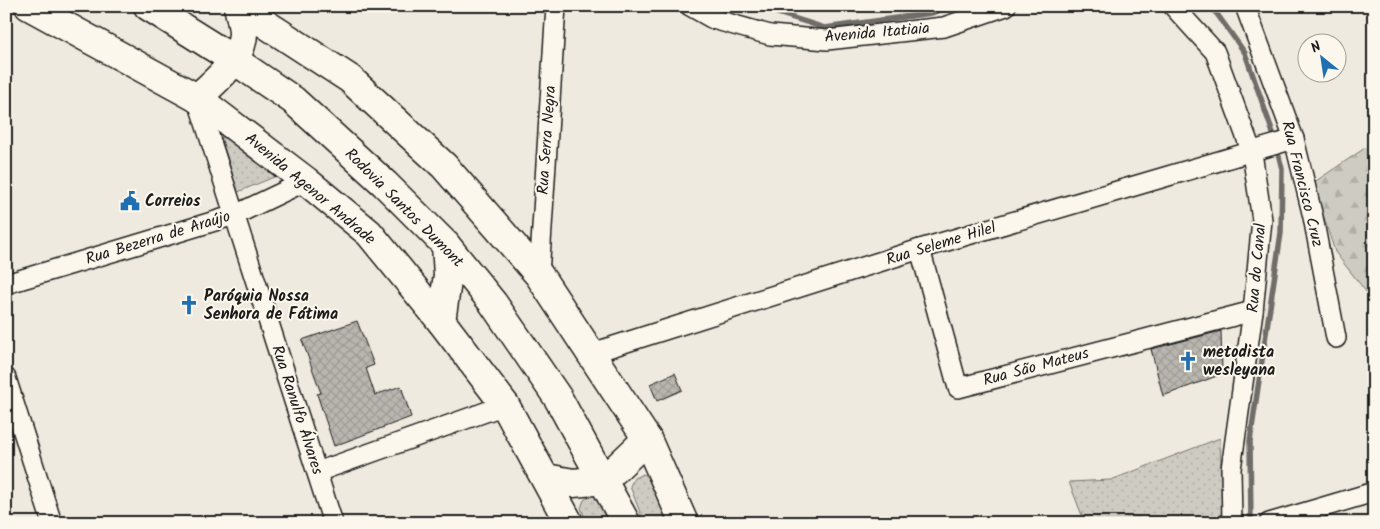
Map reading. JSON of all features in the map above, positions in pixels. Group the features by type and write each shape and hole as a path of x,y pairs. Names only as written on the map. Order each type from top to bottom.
{"main road":[{"name":"Avenida Agenor Andrade","path":"29,6 197,98 306,181 369,233 441,321 505,405 570,523"},
{"name":"Rodovia Santos Dumont","path":"148,6 293,100 385,184 446,245 492,303 558,398 626,523"},
{"path":"197,98 216,82 234,60 243,35 238,6"},
{"path":"238,6 350,80 444,166 539,275 589,354 647,439 684,523"},
{"path":"441,321 448,274 446,245"},
{"path":"546,478 573,484 604,480 647,439"}],"street":[{"name":"Rua Serra Negra","path":"539,275 556,6"},
{"name":"Avenida Itatiaia","path":"690,6 713,19 770,35 828,40 944,27 1006,6"},
{"name":"Rua do Canal","path":"1173,6 1215,52 1252,153 1262,220 1253,311 1231,470 1232,523"},
{"name":"Rua Francisco Cruz","path":"1245,6 1294,139 1313,217 1336,338"},
{"name":"Rua Ranulfo Álvares","path":"197,98 333,523"},
{"name":"Rua Seleme Hilel","path":"589,354 920,249 1252,153 1294,139"},
{"name":"Rua Bezerra de Araújo","path":"6,284 235,215 306,181"},
{"name":"Rua São Mateus","path":"920,249 958,388 1253,311"},
{"path":"6,378 52,523"},
{"path":"317,472 505,405"},
{"path":"1269,523 1374,492"}],"green space":[{"path":"221,137 240,145 281,174 238,192"},
{"path":"1374,142 1374,302 1335,252 1313,183"},
{"path":"1220,438 1223,523 1085,523 1069,482 1111,480"},
{"path":"643,474 651,477 671,523 644,523 630,486 634,478"},
{"path":"594,493 613,523 587,523 581,508 584,500"}],"building":[{"path":"357,321 374,365 366,368 375,395 401,386 411,417 334,446 317,394 321,393 302,340"},
{"name":"metodista wesleyana","path":"1221,331 1222,374 1163,396 1151,349"},
{"path":"675,373 682,390 657,401 650,384"}],"waterway":[{"path":"756,6 825,28 932,13 949,6"},
{"path":"1208,6 1217,14 1245,53 1273,133 1282,169 1281,233 1250,441 1251,523"}],"place":[{"name":"Correios","path":"130,201"},
{"name":"Paróquia Nossa Senhora de Fátima","path":"189,305"},
{"name":"metodista wesleyana","path":"1188,361"}]}
